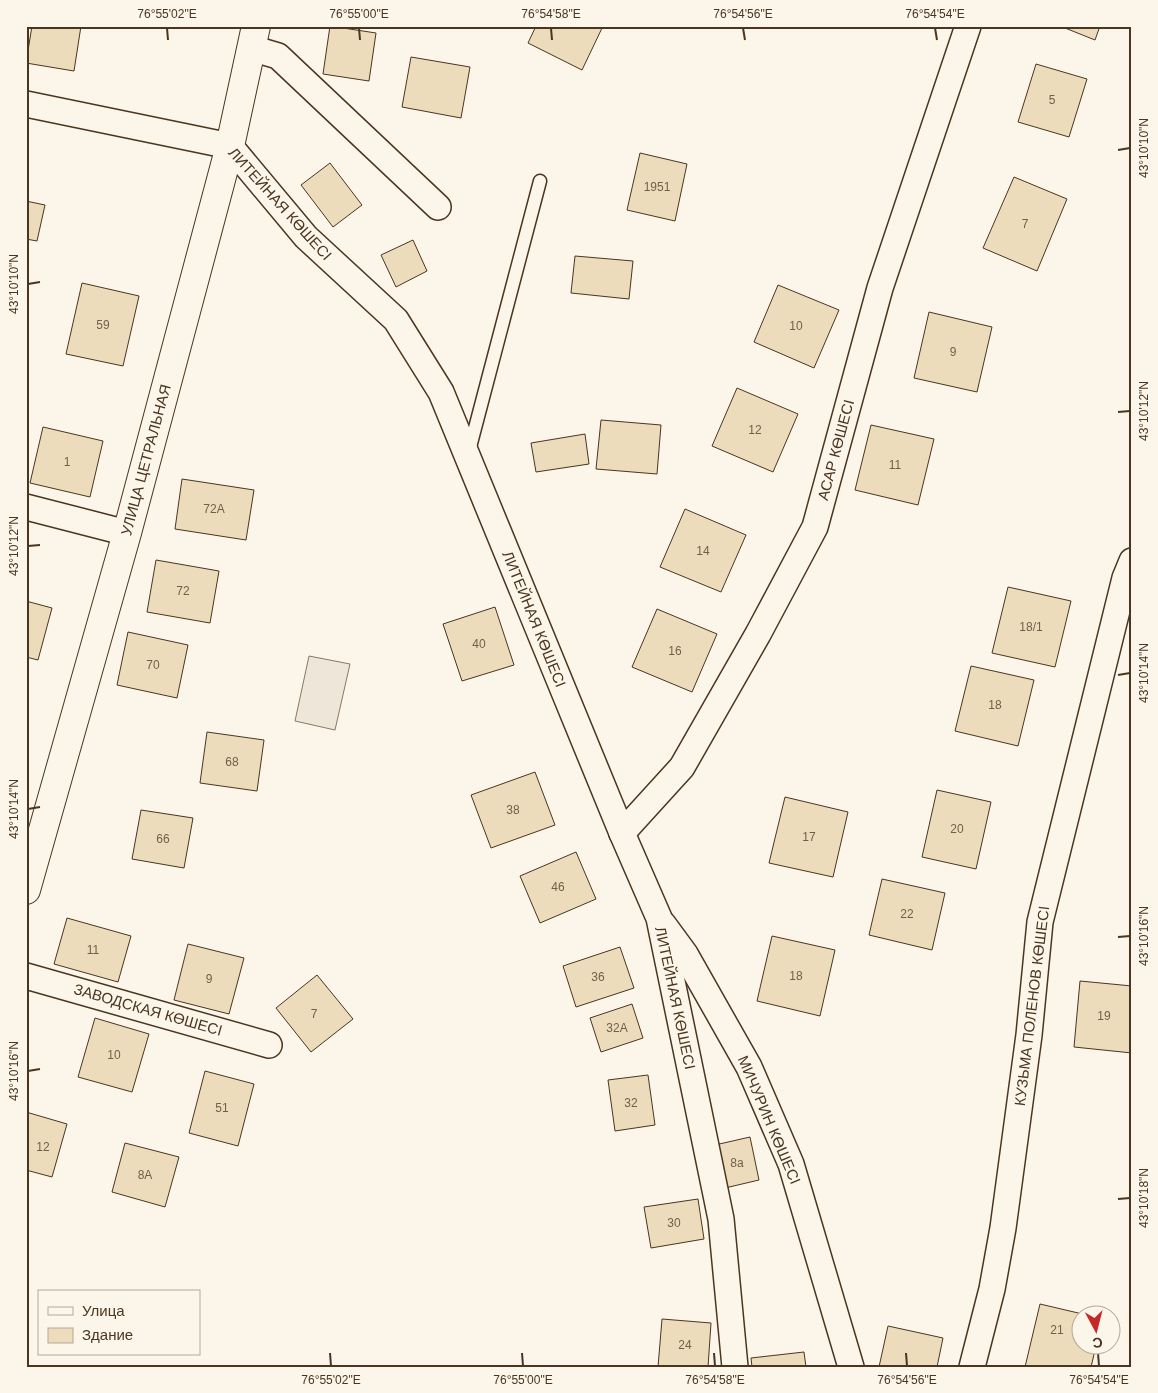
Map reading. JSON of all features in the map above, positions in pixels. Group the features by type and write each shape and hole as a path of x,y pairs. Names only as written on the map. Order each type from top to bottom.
{"street":[{"name":"АСАР КӨШЕСІ","path":"622,833 682,767 758,634 815,527 880,288 968,26"},
{"name":"УЛИЦА ЦЕТРАЛЬНАЯ","path":"26,890 127,533 230,146 254,37"},
{"path":"254,37 278,56 438,207"},
{"name":"ЛИТЕЙНАЯ КӨШЕСІ","path":"26,104 230,146 306,237 396,320 441,392 622,833 659,918 721,1219 735,1367"},
{"path":"26,507 127,533"},
{"name":"КУЗЬМА ПОЛЕНОВ КӨШЕСІ","path":"972,1367 992,1289 1003,1228 1029,1035 1040,922 1125,578 1132,561"},
{"name":"МИЧУРИН КӨШЕСІ","path":"659,918 686,954 749,1067 787,1155 852,1367"},
{"name":"ЗАВОДСКАЯ КӨШЕСІ","path":"26,976 269,1045"}],"lane":[{"path":"468,456 540,181"}],"shaded area":[{"path":"309,656 350,664 335,730 295,721"}],"building":[{"path":"32,26 81,26 74,71 26,63"},
{"path":"330,26 376,33 369,81 323,74"},
{"path":"536,26 603,26 582,70 528,43"},
{"path":"1060,26 1100,26 1095,40"},
{"path":"411,57 470,67 461,118 402,107"},
{"path":"1036,64 1087,79 1069,137 1018,122"},
{"path":"640,153 687,164 675,221 627,210"},
{"path":"330,163 362,205 333,227 301,185"},
{"path":"1014,177 1067,199 1037,271 983,248"},
{"path":"26,201 45,205 37,241 26,239"},
{"path":"413,240 427,271 396,287 381,255"},
{"path":"575,256 633,261 629,299 571,293"},
{"path":"82,283 139,296 123,366 66,354"},
{"path":"778,285 839,310 814,368 754,342"},
{"path":"929,312 992,327 977,392 914,378"},
{"path":"737,388 798,414 773,472 712,446"},
{"path":"601,420 661,425 657,474 596,469"},
{"path":"871,425 934,439 918,505 855,490"},
{"path":"43,427 103,441 90,497 30,483"},
{"path":"585,434 589,464 536,472 531,443"},
{"path":"182,479 254,490 246,540 175,529"},
{"path":"685,509 746,535 721,592 660,567"},
{"path":"156,560 219,571 210,623 147,612"},
{"path":"1008,587 1071,601 1055,667 992,653"},
{"path":"26,601 52,608 38,660 26,657"},
{"path":"495,607 514,665 462,681 443,624"},
{"path":"657,609 717,634 692,692 632,667"},
{"path":"128,632 188,645 177,698 117,685"},
{"path":"971,666 1034,680 1018,746 955,731"},
{"path":"207,732 264,740 257,791 200,783"},
{"path":"535,772 555,825 491,848 471,795"},
{"path":"937,790 991,802 976,869 922,857"},
{"path":"785,797 848,812 833,877 769,863"},
{"path":"141,810 193,818 184,868 132,859"},
{"path":"576,852 596,899 540,923 520,876"},
{"path":"882,879 945,893 932,950 869,935"},
{"path":"67,918 131,936 118,982 54,964"},
{"path":"772,936 835,950 820,1016 757,1001"},
{"path":"188,944 244,958 229,1014 174,1000"},
{"path":"620,947 634,988 576,1007 563,966"},
{"path":"317,975 353,1019 311,1052 276,1008"},
{"path":"1080,981 1132,986 1132,1053 1074,1047"},
{"path":"632,1004 643,1038 601,1052 590,1018"},
{"path":"95,1018 149,1034 132,1092 78,1077"},
{"path":"205,1071 254,1084 238,1146 189,1133"},
{"path":"648,1075 655,1125 615,1131 608,1080"},
{"path":"26,1112 67,1124 52,1177 26,1170"},
{"path":"750,1137 759,1180 725,1188 715,1145"},
{"path":"125,1143 179,1157 165,1207 112,1192"},
{"path":"698,1199 704,1239 651,1248 644,1207"},
{"path":"1040,1304 1070,1311 1070,1356 1094,1356 1091,1367 1025,1367"},
{"path":"662,1319 711,1323 708,1367 658,1367"},
{"path":"888,1326 943,1338 937,1367 879,1367"},
{"path":"804,1352 806,1367 752,1367 751,1358"}]}
